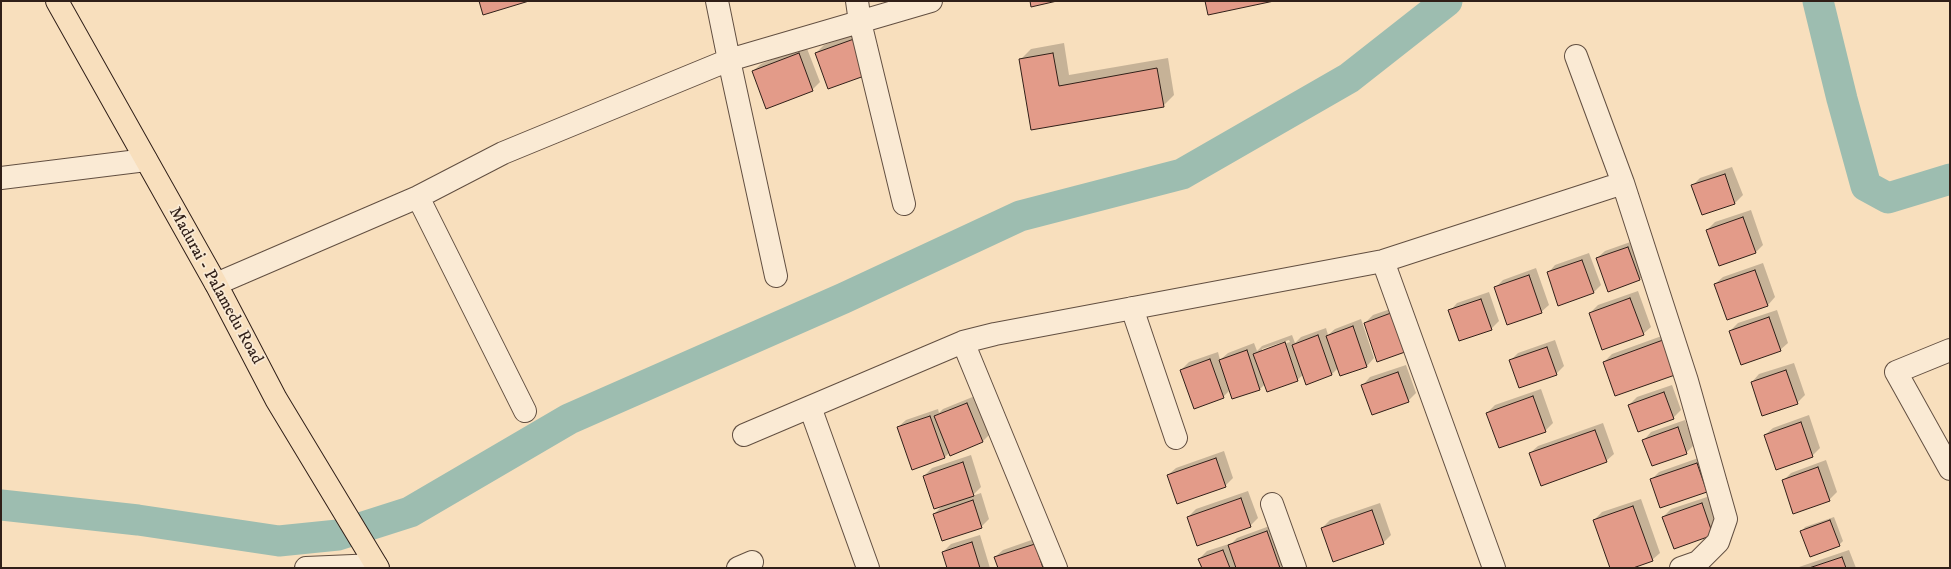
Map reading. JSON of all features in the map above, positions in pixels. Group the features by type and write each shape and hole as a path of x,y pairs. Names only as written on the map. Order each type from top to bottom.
{"main road":[{"name":"Madurai - Palamedu Road","path":"57,1 216,284 276,399 376,565"}],"street":[{"path":"717,1 776,276"},
{"path":"216,284 418,197 503,153 729,60 858,11 931,1"},
{"path":"858,11 904,204"},
{"path":"1576,56 1623,183 1687,381 1726,519 1718,542 1698,562 1681,568"},
{"path":"1,178 146,160"},
{"path":"744,435 963,342 995,334 1383,261 1623,183"},
{"path":"418,197 525,411"},
{"path":"1383,261 1494,568"},
{"path":"1132,308 1176,438"},
{"path":"963,342 1056,568"},
{"path":"1950,350 1896,372 1950,469"},
{"path":"810,407 868,568"},
{"path":"1272,504 1295,568"},
{"path":"306,568 376,565"}],"building":[{"path":"479,1 529,1 483,15"},
{"path":"1030,1 1057,1 1031,7"},
{"path":"1205,1 1274,1 1208,15"},
{"path":"854,39 867,75 828,89 815,53"},
{"path":"799,53 813,91 766,109 752,71"},
{"path":"1053,53 1059,86 1157,68 1164,107 1031,130 1019,59"},
{"path":"1725,174 1735,204 1702,215 1691,185"},
{"path":"1743,217 1756,253 1719,266 1706,230"},
{"path":"1628,247 1640,280 1608,292 1596,258"},
{"path":"1582,260 1594,293 1558,306 1547,272"},
{"path":"1755,270 1768,306 1727,320 1714,284"},
{"path":"1529,275 1542,313 1507,325 1494,287"},
{"path":"1630,298 1644,335 1602,350 1589,313"},
{"path":"1481,299 1492,330 1459,341 1448,310"},
{"path":"1391,313 1405,352 1377,362 1364,323"},
{"path":"1769,317 1781,351 1741,365 1729,331"},
{"path":"1353,326 1367,367 1340,376 1326,336"},
{"path":"1318,335 1332,375 1306,385 1292,345"},
{"path":"1663,340 1675,375 1615,396 1603,362"},
{"path":"1285,342 1298,381 1267,392 1253,354"},
{"path":"1547,347 1557,375 1519,388 1509,360"},
{"path":"1247,350 1260,390 1232,399 1219,360"},
{"path":"1210,359 1224,398 1194,409 1180,370"},
{"path":"1786,370 1798,404 1762,416 1751,382"},
{"path":"1398,372 1409,402 1372,415 1361,385"},
{"path":"1664,392 1674,419 1638,432 1628,405"},
{"path":"1533,396 1546,432 1499,448 1486,413"},
{"path":"967,403 983,442 950,456 934,416"},
{"path":"930,416 945,458 912,470 897,427"},
{"path":"1801,422 1813,457 1776,470 1764,435"},
{"path":"1678,427 1687,454 1652,466 1642,440"},
{"path":"1595,430 1607,462 1541,486 1529,453"},
{"path":"1216,458 1226,487 1177,504 1167,475"},
{"path":"963,462 974,496 934,509 923,476"},
{"path":"1697,463 1707,492 1660,508 1650,479"},
{"path":"1818,467 1830,501 1793,514 1782,480"},
{"path":"1241,498 1251,527 1197,546 1187,517"},
{"path":"973,500 982,528 942,541 933,514"},
{"path":"1702,503 1713,535 1674,549 1662,517"},
{"path":"1633,506 1653,561 1633,568 1610,568 1593,520"},
{"path":"1372,510 1384,544 1333,562 1321,528"},
{"path":"1830,520 1840,546 1810,557 1800,531"},
{"path":"1267,531 1280,568 1236,568 1228,545"},
{"path":"972,542 980,568 947,568 942,552"},
{"path":"1035,544 1043,568 998,568 994,557"},
{"path":"1223,550 1230,568 1202,568 1198,559"},
{"path":"1842,557 1846,568 1809,568"}],"waterway":[{"path":"1,505 138,520 279,541 338,535 410,512 569,419 844,298 1020,216 1182,174 1349,78 1447,1"},
{"path":"1818,1 1842,99 1866,186 1888,198 1950,179"}]}
